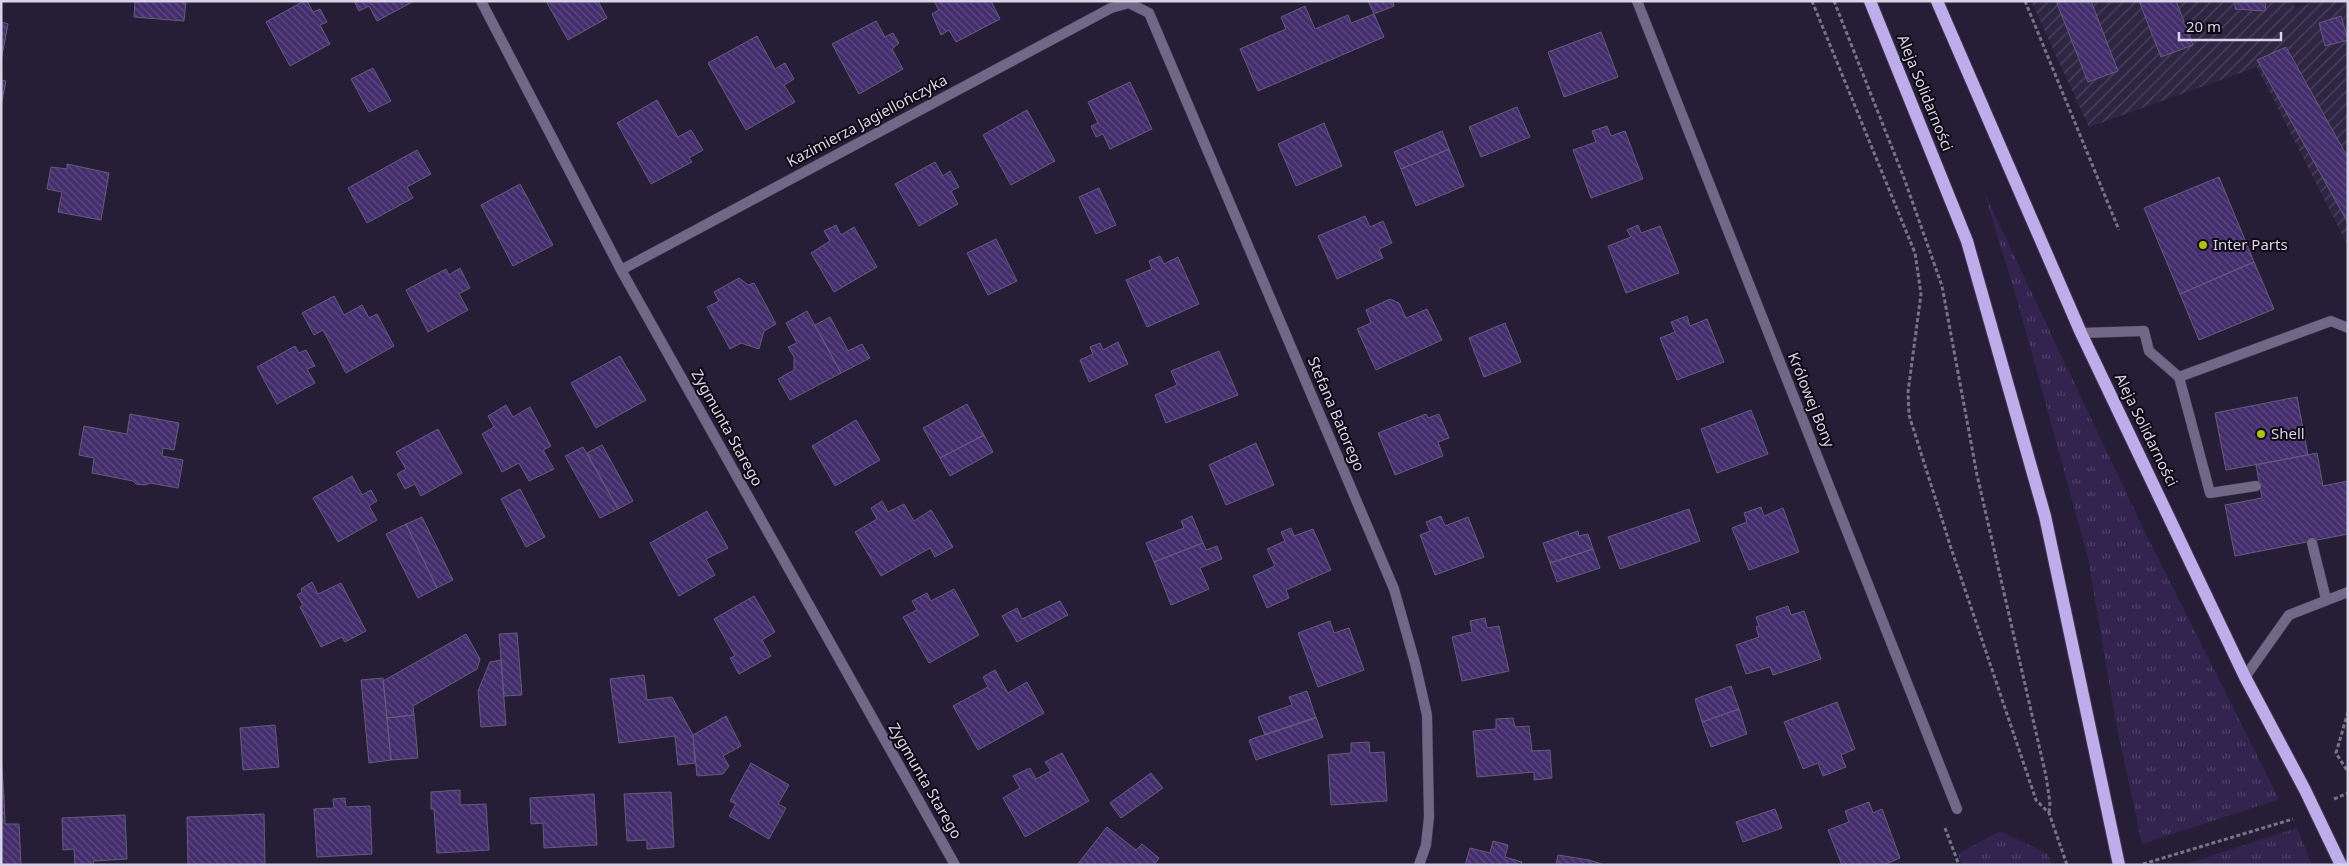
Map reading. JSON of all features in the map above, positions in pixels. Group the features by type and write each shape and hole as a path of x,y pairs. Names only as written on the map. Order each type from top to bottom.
{"main road":[{"name":"Aleja Solidarności","path":"1870,1 1970,251 2045,516 2119,865"},
{"name":"Aleja Solidarności","path":"1938,1 2081,333 2245,676 2314,808 2341,865"}],"street":[{"name":"Zygmunta Starego","path":"481,1 621,270 955,865"},
{"name":"Królowej Bony","path":"1637,1 1956,809"},
{"name":"Kazimierza Jagiellończyka","path":"621,270 1111,8 1128,3"},
{"name":"Stefana Batorego","path":"1128,3 1149,13 1394,589 1427,714 1429,817 1426,845 1419,865"},
{"path":"2179,377 2331,321 2348,328"},
{"path":"2081,333 2144,331 2149,351 2179,377 2210,493 2256,486"},
{"path":"2312,543 2326,599"},
{"path":"2245,676 2289,615 2348,592"}],"path":[{"path":"1812,1 1916,253 1921,294 1908,392 1909,415 2036,800 2049,813"},
{"path":"1834,1 1904,178 1942,286 1977,475 2046,776 2050,803 2049,813 2067,865"},
{"path":"2026,1 2119,230"},
{"path":"2348,712 2336,752 2348,772"},
{"path":"2140,865 2296,818 2348,793"}],"shaded area":[{"path":"2031,1 2293,1 2295,8 2317,1 2348,1 2348,246 2257,67 2089,127"}],"green space":[{"path":"1984,192 2141,524 2279,799 2142,844 2115,718 2088,558 2018,303"},
{"path":"2297,828 2312,865 2183,865"},
{"path":"2000,831 2048,854 2052,865 1962,865 1958,854"}],"building":[{"path":"135,1 186,1 184,21 134,17"},
{"path":"307,1 313,12 320,9 327,22 320,25 330,44 290,66 266,22"},
{"path":"354,1 414,1 377,21 369,6 359,11"},
{"path":"546,1 598,1 607,18 568,40"},
{"path":"934,1 991,1 1000,19 956,42 949,30 941,35 932,14 939,10"},
{"path":"1368,1 1393,1 1394,6 1374,14"},
{"path":"2056,1 2091,1 2118,71 2088,82"},
{"path":"2139,1 2176,1 2193,45 2161,57"},
{"path":"2235,1 2266,1 2265,11 2235,9"},
{"path":"1305,6 1315,29 1348,15 1351,23 1374,14 1384,37 1258,91 1240,49 1286,29 1281,17"},
{"path":"2341,16 2348,40 2325,46 2319,23"},
{"path":"876,21 885,37 893,33 899,43 892,49 903,69 859,94 832,44"},
{"path":"1,22 8,24 1,61"},
{"path":"1601,32 1618,77 1564,97 1548,52"},
{"path":"757,36 775,69 785,63 794,79 784,85 795,102 746,130 708,63"},
{"path":"2286,47 2348,158 2348,223 2257,60"},
{"path":"373,68 391,101 369,112 351,79"},
{"path":"1,80 6,81 1,106"},
{"path":"1130,82 1152,129 1110,149 1103,134 1096,137 1091,126 1098,123 1088,102"},
{"path":"657,100 678,137 691,130 703,150 689,158 692,162 651,184 617,123"},
{"path":"1517,107 1530,137 1481,157 1469,127"},
{"path":"1027,110 1055,161 1011,185 983,135"},
{"path":"1324,123 1342,166 1296,186 1278,144"},
{"path":"1607,126 1611,136 1625,131 1643,179 1591,198 1573,150 1596,142 1592,131"},
{"path":"1442,131 1449,149 1401,169 1394,152"},
{"path":"1449,149 1464,186 1416,206 1401,169"},
{"path":"417,150 431,174 407,187 413,198 367,223 348,188"},
{"path":"935,162 943,176 950,171 959,187 951,191 958,204 919,226 895,184"},
{"path":"67,164 109,173 101,220 58,212 62,192 47,189 51,167 67,169"},
{"name":"Inter Parts","path":"2219,177 2254,262 2180,294 2144,208"},
{"path":"520,184 553,245 513,266 481,205"},
{"path":"1099,188 1116,225 1096,234 1079,197"},
{"path":"1365,216 1370,227 1383,221 1392,243 1379,249 1383,258 1337,279 1318,236"},
{"path":"836,225 841,235 854,227 877,267 834,292 811,253 830,241 824,231"},
{"path":"1638,225 1641,233 1660,226 1679,273 1626,293 1608,246 1631,237 1627,230"},
{"path":"996,239 1017,281 988,295 967,253"},
{"path":"1160,256 1164,264 1178,257 1199,304 1147,327 1126,280 1152,269 1149,261"},
{"path":"2254,262 2274,309 2199,340 2180,294"},
{"path":"460,268 470,288 459,294 468,310 428,332 406,290 446,269 449,275"},
{"path":"739,278 748,285 754,283 776,324 764,331 759,349 741,343 730,349 707,307 719,301 714,292"},
{"path":"334,296 344,315 362,305 369,318 377,314 394,346 346,373 323,330 314,335 302,313"},
{"path":"1390,299 1399,303 1406,318 1427,309 1442,340 1376,370 1357,329 1371,323 1366,310"},
{"path":"807,311 841,373 790,400 778,379 794,370 794,357 788,347 797,343 786,323"},
{"path":"1687,316 1690,326 1707,319 1724,362 1677,380 1660,338 1675,332 1671,322"},
{"path":"830,317 848,351 862,344 870,358 841,373 815,325"},
{"path":"1505,323 1521,362 1484,377 1469,338"},
{"path":"1118,342 1128,364 1089,382 1080,360 1093,354 1090,347 1100,343 1103,350"},
{"path":"295,346 299,353 306,350 315,366 307,369 315,383 277,404 257,367"},
{"path":"1219,351 1238,395 1166,423 1155,395 1177,385 1171,371"},
{"path":"620,356 646,400 596,428 571,383"},
{"name":"Shell","path":"2297,397 2308,455 2226,470 2215,413"},
{"path":"967,404 984,435 940,458 923,428"},
{"path":"506,405 513,417 530,407 551,446 543,450 554,469 529,481 519,463 502,472 482,434 494,427 488,416"},
{"path":"1751,410 1768,454 1717,473 1701,429"},
{"path":"130,414 179,423 174,450 163,448 162,456 183,460 178,488 150,483 145,485 136,484 133,481 92,473 94,458 79,455 84,426 127,434"},
{"path":"1426,414 1428,418 1439,414 1449,438 1438,442 1443,456 1395,475 1378,433"},
{"path":"856,420 880,460 835,486 812,446"},
{"path":"438,429 462,473 421,496 415,484 405,489 397,474 406,469 396,452"},
{"path":"984,435 993,452 950,476 940,458"},
{"path":"1256,443 1274,485 1226,505 1209,465"},
{"path":"602,445 633,501 618,509 587,453"},
{"path":"583,447 618,509 600,518 565,456"},
{"name":"Shell","path":"2317,453 2323,486 2348,481 2348,534 2235,556 2225,505 2262,498 2256,465"},
{"path":"352,476 362,495 371,490 377,501 369,506 377,520 338,542 313,498"},
{"path":"520,489 545,537 526,547 501,499"},
{"path":"882,501 888,512 904,504 914,521 931,510 953,547 935,557 930,548 881,576 855,532 877,519 871,508"},
{"path":"1761,507 1764,516 1783,508 1799,552 1749,570 1732,528 1747,522 1744,513"},
{"path":"1689,509 1700,541 1620,569 1608,537"},
{"path":"707,511 728,548 706,559 715,575 679,596 650,543"},
{"path":"1192,516 1203,543 1154,562 1146,543 1184,528 1181,521"},
{"path":"1441,516 1445,526 1468,517 1484,557 1435,575 1420,535 1430,531 1426,522"},
{"path":"422,517 453,580 437,588 406,524"},
{"path":"406,524 437,588 418,598 386,534"},
{"path":"1291,528 1294,536 1313,529 1331,570 1286,590 1289,598 1267,608 1253,576 1275,566 1267,549 1285,541 1281,532"},
{"path":"1578,531 1579,536 1588,534 1593,549 1550,563 1543,543"},
{"path":"1203,543 1206,550 1217,546 1222,559 1200,568 1209,589 1171,605 1154,562"},
{"path":"1593,549 1600,568 1557,582 1550,563"},
{"path":"312,582 318,594 341,583 366,631 345,642 342,637 321,647 300,607 303,605 297,595 302,592 301,589"},
{"path":"954,589 979,635 929,663 903,617 917,610 912,601 927,593 931,601"},
{"path":"754,596 775,632 762,640 771,656 739,674 730,658 735,656 714,619"},
{"path":"1060,601 1068,615 1017,642 1002,616 1017,608 1022,619"},
{"path":"1788,606 1791,615 1804,611 1821,659 1773,675 1770,667 1746,674 1736,645 1759,637 1756,627 1759,626 1756,617"},
{"path":"1485,618 1487,628 1499,626 1509,671 1462,681 1452,637 1472,632 1470,621"},
{"path":"1330,621 1334,633 1349,628 1364,670 1318,687 1298,633"},
{"path":"517,633 522,695 504,696 499,634"},
{"path":"466,634 480,659 477,669 413,706 414,715 387,718 383,681"},
{"path":"501,660 506,725 481,727 478,691 490,662"},
{"path":"995,670 1008,693 1027,682 1044,713 978,750 953,706 988,687 983,677"},
{"path":"644,675 647,700 672,697 693,735 695,763 678,765 675,736 619,743 610,679"},
{"path":"383,678 391,760 369,763 361,680"},
{"path":"1731,686 1739,709 1702,722 1695,699"},
{"path":"1307,691 1316,718 1265,735 1258,717 1292,705 1289,697"},
{"path":"1837,702 1855,749 1841,755 1846,767 1823,776 1818,763 1803,769 1784,722"},
{"path":"1739,709 1747,734 1711,747 1702,722"},
{"path":"414,715 418,758 391,760 387,718"},
{"path":"726,716 741,746 723,756 729,766 723,774 697,776 693,735"},
{"path":"1316,717 1323,737 1256,760 1249,740"},
{"path":"1513,718 1515,727 1529,726 1532,751 1550,750 1552,778 1534,780 1534,772 1477,777 1473,731 1496,729 1496,719"},
{"path":"275,725 279,767 243,770 240,728"},
{"path":"1369,742 1370,753 1384,752 1387,801 1331,805 1328,755 1351,753 1351,743"},
{"path":"1062,753 1089,801 1025,837 1003,798 1020,788 1013,776 1030,768 1036,779 1051,771 1045,762"},
{"path":"1,756 4,796 1,796"},
{"path":"751,763 789,785 778,804 786,808 769,839 729,816 736,804 730,801"},
{"path":"1151,773 1163,788 1121,818 1110,803"},
{"path":"460,790 460,805 486,804 489,850 437,853 434,809 431,809 431,792"},
{"path":"671,792 674,847 647,849 647,840 627,841 624,794"},
{"path":"594,794 597,845 544,848 543,823 531,824 530,798"},
{"path":"1,796 4,796 5,824 19,824 21,865 1,865"},
{"path":"345,798 346,807 370,806 372,854 317,857 314,809 334,808 333,799"},
{"path":"1869,802 1873,813 1882,809 1900,858 1883,865 1842,865 1828,830 1849,822 1845,811"},
{"path":"1775,809 1782,828 1743,842 1736,822"},
{"path":"264,814 265,865 188,865 187,817"},
{"path":"125,815 127,859 93,861 94,865 75,865 74,849 63,850 62,818"},
{"path":"1107,827 1136,850 1142,844 1159,858 1154,865 1077,865"},
{"path":"1493,841 1508,845 1505,857 1522,862 1521,865 1465,865 1470,848 1490,853"},
{"path":"1558,855 1589,860 1605,865 1556,865"}],"place":[{"name":"Inter Parts","path":"2203,245"},
{"name":"Shell","path":"2261,434"}]}
